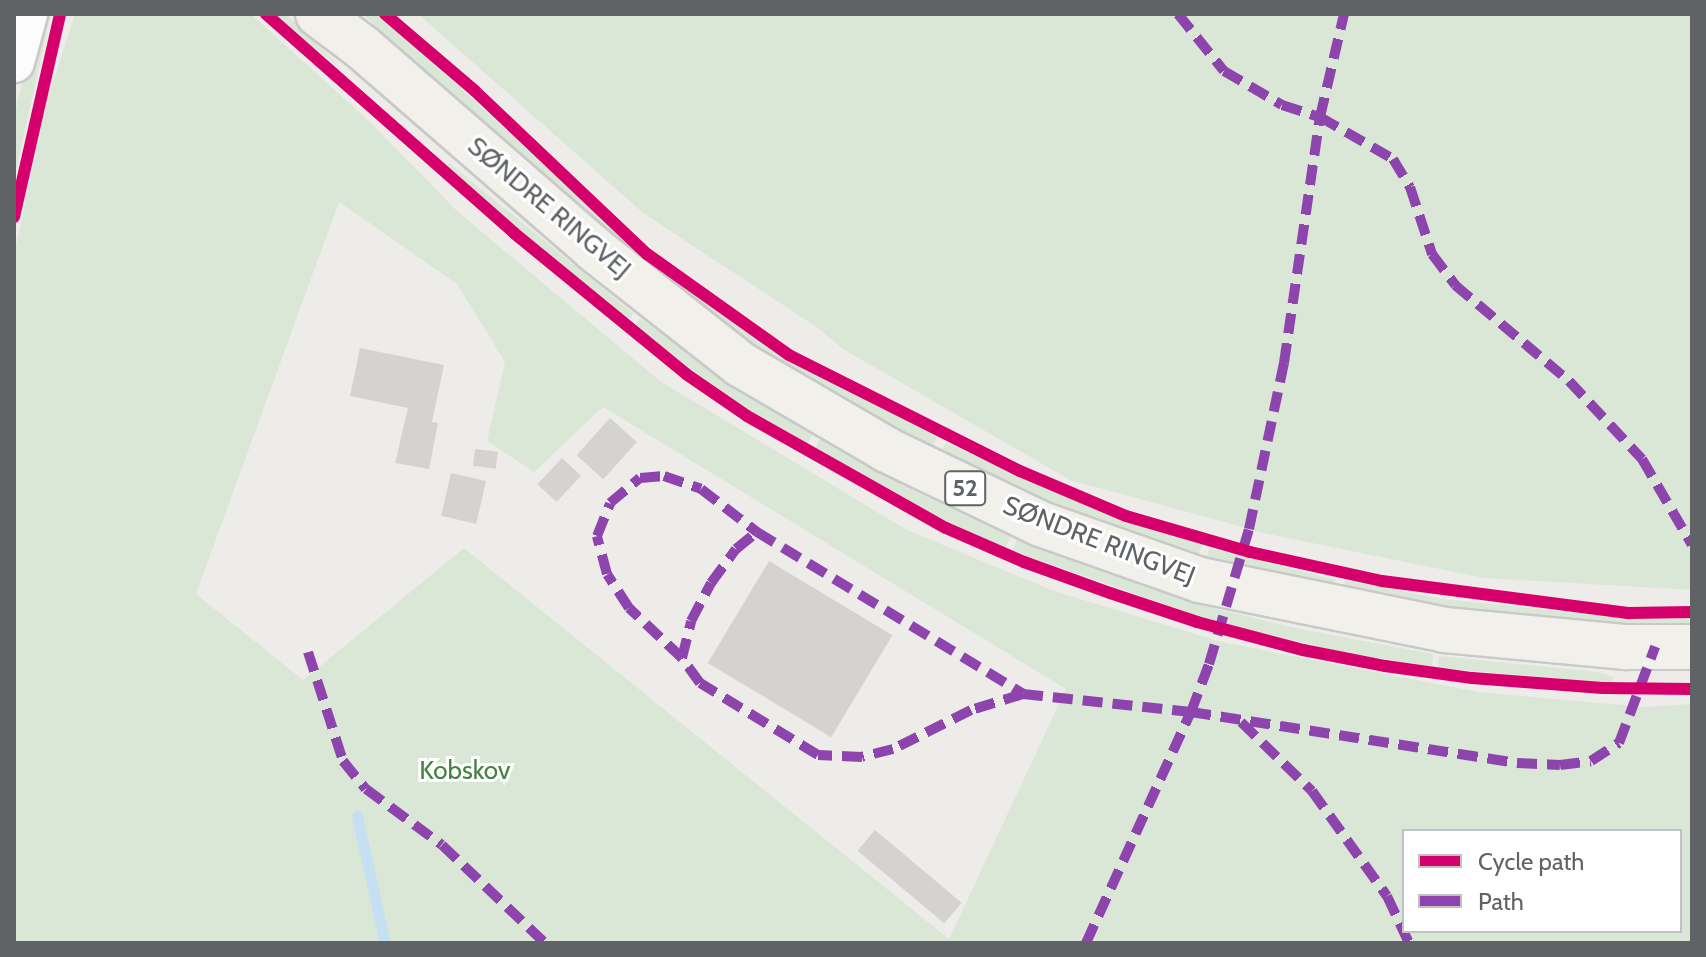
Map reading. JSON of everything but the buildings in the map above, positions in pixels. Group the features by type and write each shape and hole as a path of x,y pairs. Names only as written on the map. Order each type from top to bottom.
{"main road":[{"name":"SØNDRE RINGVEJ","path":"318,14 362,47 594,249 740,364 887,450 1041,524 1200,580 1445,630 1626,647 1692,647"},
{"name":"SØNDRE RINGVEJ","path":"331,14 362,47"}],"street":[{"path":"14,62 27,14"}],"green space":[{"path":"38,14 51,14 14,179 14,117"},
{"name":"Kobskov","path":"75,14 251,14 370,122 457,211 660,381 907,530 1054,591 1222,642 1478,692 1644,707 1692,704 1692,943 14,943 14,255 47,100","holes":["339,202 457,284 505,362 487,441 534,472 603,407 1066,689 949,939 464,548 303,680 196,594"]},
{"path":"273,14 286,14 340,67 300,37"},
{"path":"363,14 379,14 644,255 788,358 937,437 930,450 762,353 617,247"},
{"path":"418,14 1692,14 1692,590 1484,578 1268,534 1070,480 843,349 818,328 643,213"},
{"path":"449,163 633,313 628,322 517,232 447,167"},
{"path":"640,318 721,377 812,435 807,445 743,408 635,326"},
{"path":"820,439 906,487 1010,537 1005,549 874,486 814,451"},
{"path":"946,443 1125,522 1203,544 1198,555 1038,499 940,453"},
{"path":"1017,539 1086,566 1216,609 1300,629 1433,654 1432,666 1350,654 1215,622 1013,551"},
{"path":"1209,548 1335,579 1333,589 1207,558"},
{"path":"1345,580 1443,599 1607,616 1691,617 1689,624 1570,625 1344,594"},
{"path":"1439,656 1598,672 1613,677 1613,683 1438,668"}],"waterway":[{"path":"357,816 385,943"}],"marked path":[{"path":"1178,14 1224,71 1282,105 1320,117 1393,159 1410,187 1432,254 1455,285 1569,381 1642,459 1692,545"},
{"path":"1086,943 1191,712 1209,664 1249,529 1284,363 1320,117 1344,14"},
{"path":"1023,694 971,710 893,749 862,757 818,755 700,683 682,658 629,608 607,574 597,536 610,503 640,478 664,476 701,489 757,532 1023,694 1191,712 1517,763 1560,765 1591,761 1619,743 1655,647"},
{"path":"682,658 691,621 711,583 736,549 757,532"},
{"path":"308,652 343,761 366,789 442,845 545,943"},
{"path":"1241,722 1312,791 1387,896 1402,928"},
{"path":"1404,933 1409,943"}],"cycle path":[{"path":"14,217 60,14"},
{"path":"266,14 514,233 686,374 747,416 946,528 1024,562 1110,593 1197,622 1303,650 1472,678 1603,688 1692,689"},
{"path":"385,14 475,91 647,254 789,355 1020,471 1126,516 1250,552 1382,581 1628,613 1692,612"}]}
